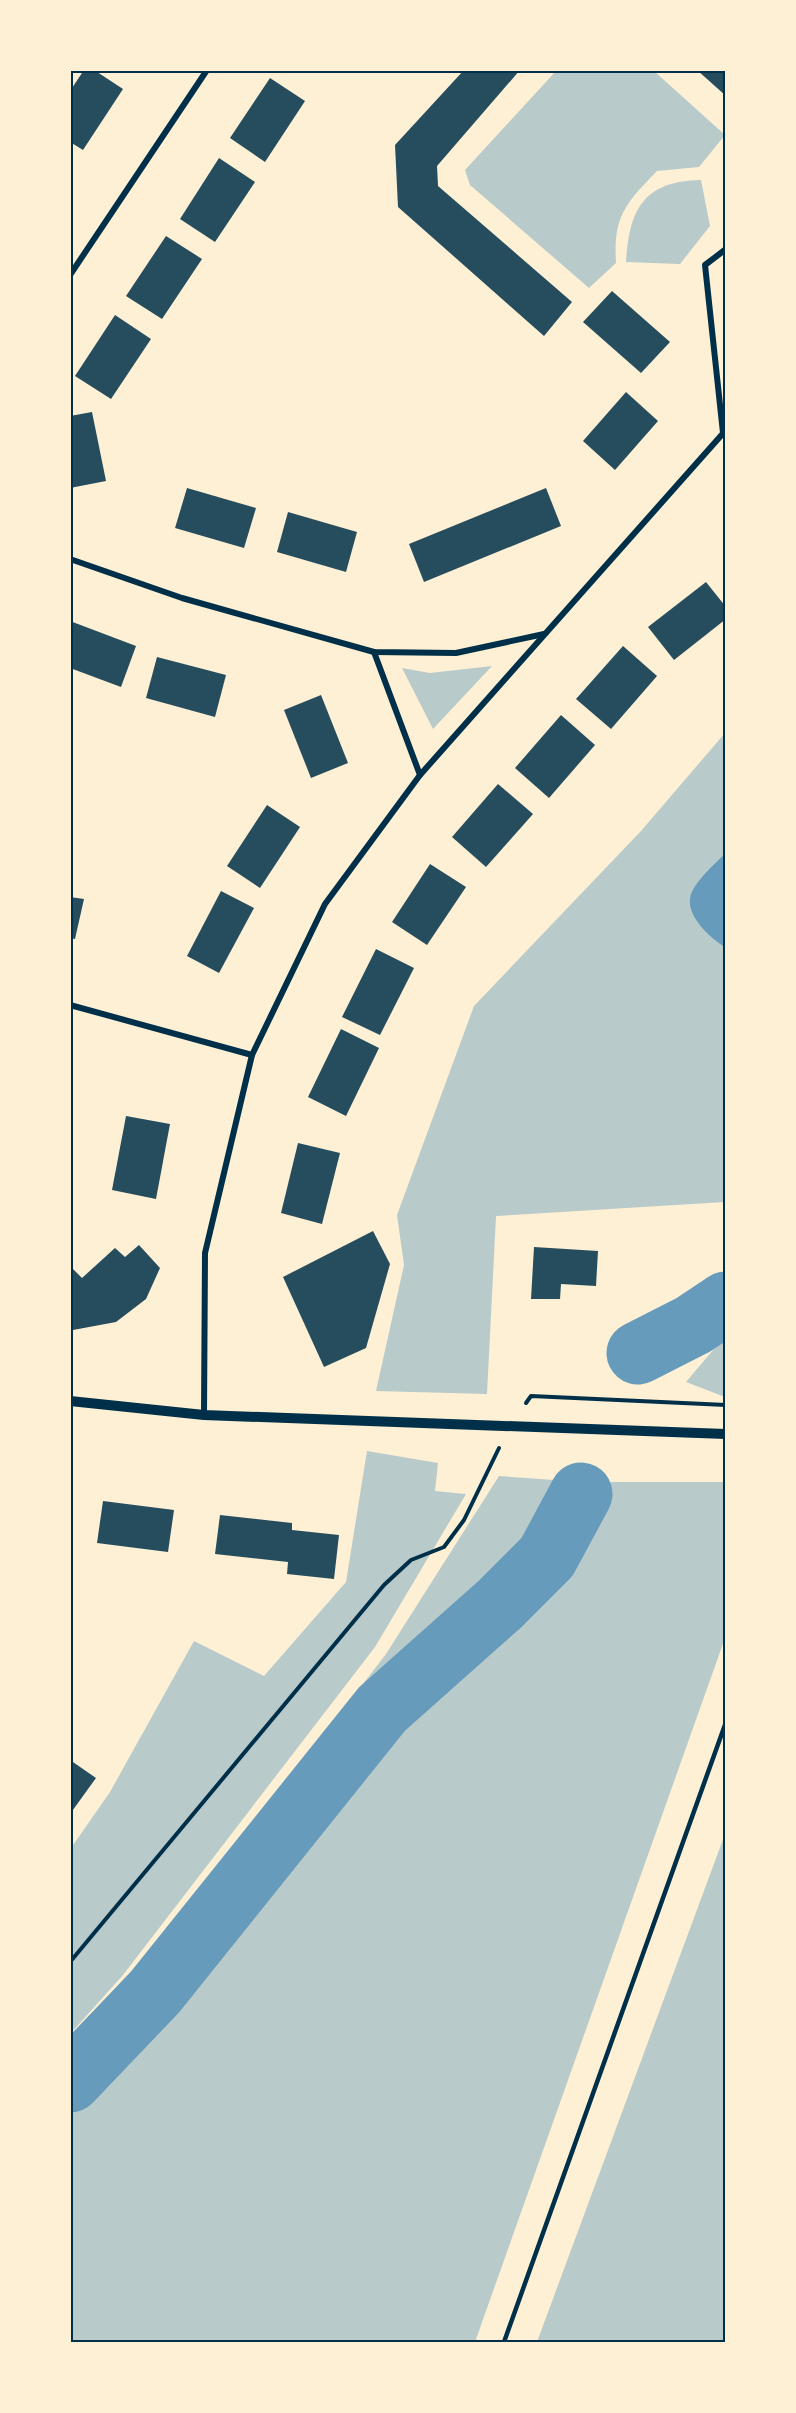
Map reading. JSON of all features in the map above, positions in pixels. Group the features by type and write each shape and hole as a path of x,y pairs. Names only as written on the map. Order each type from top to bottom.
{"street":[{"path":"70,275 207,70"},
{"path":"204,1415 205,1253 252,1055 325,904 420,775 724,432 705,265 726,249"},
{"path":"70,560 182,598 374,652 456,653 544,634"},
{"path":"374,652 420,775"},
{"path":"70,1005 252,1055"},
{"path":"70,1401 204,1415 726,1434"}],"lane":[{"path":"504,2343 726,1722"}],"path":[{"path":"70,1962 384,1585 411,1560 444,1547 464,1520 510,1425 531,1396 726,1405"}],"shaded area":[{"path":"556,71 654,71 725,135 699,167 657,171 637,192 619,222 616,263 589,288 470,185 465,170"},
{"path":"701,180 710,226 680,264 626,262 631,227 643,201 653,192 666,186"},
{"path":"492,666 433,729 402,668 430,673"},
{"path":"725,733 725,1202 496,1216 487,1394 376,1391 404,1265 397,1215 474,1006 641,831"},
{"path":"725,1336 725,1397 686,1382"},
{"path":"367,1451 438,1463 435,1491 466,1494 375,1647 123,1975 71,2033 71,1848 110,1792 194,1641 264,1676 346,1582"},
{"path":"499,1476 583,1482 725,1482 725,1638 475,2342 71,2342 71,2048 130,1986 386,1654"},
{"path":"725,1834 725,2342 537,2342"}],"water":[{"path":"725,854 725,947 712,938 700,925 691,910 690,902 691,894 697,884"}],"building":[{"path":"84,70 94,70 123,89 83,150 70,142 70,91"},
{"path":"464,70 520,70 437,166 438,186 572,302 544,336 398,207 395,145"},
{"path":"697,70 726,70 726,96"},
{"path":"270,78 305,101 265,162 230,138"},
{"path":"219,158 255,182 215,242 180,219"},
{"path":"166,236 202,259 162,319 126,296"},
{"path":"612,291 670,342 641,373 583,322"},
{"path":"115,315 151,339 111,399 75,376"},
{"path":"626,392 658,421 615,470 583,441"},
{"path":"92,412 106,481 70,488 70,416"},
{"path":"187,488 256,508 244,548 175,528"},
{"path":"546,488 561,526 424,582 409,544"},
{"path":"288,512 357,532 346,572 277,552"},
{"path":"706,582 726,607 726,619 674,660 648,627"},
{"path":"70,621 136,646 121,687 70,668"},
{"path":"623,646 657,676 611,729 576,699"},
{"path":"157,657 226,675 215,717 146,698"},
{"path":"321,695 348,763 311,778 284,710"},
{"path":"561,715 595,745 549,798 515,768"},
{"path":"498,784 533,814 486,867 452,837"},
{"path":"267,805 300,827 260,888 227,866"},
{"path":"430,864 466,887 427,945 392,922"},
{"path":"221,891 254,908 219,973 187,956"},
{"path":"70,897 84,899 75,939 70,938"},
{"path":"376,949 414,968 380,1035 342,1017"},
{"path":"341,1029 379,1048 346,1116 308,1097"},
{"path":"126,1116 170,1124 156,1199 112,1190"},
{"path":"298,1143 340,1153 322,1224 281,1213"},
{"path":"373,1231 390,1264 366,1348 324,1367 283,1277"},
{"path":"139,1245 160,1268 146,1299 116,1322 73,1330 70,1326 70,1266 82,1278 115,1248 125,1257"},
{"path":"534,1247 598,1251 596,1286 561,1284 560,1299 531,1299"},
{"path":"103,1501 174,1510 168,1552 97,1543"},
{"path":"220,1515 292,1523 292,1530 339,1535 334,1579 287,1574 288,1562 215,1554"},
{"path":"70,1760 96,1778 70,1814"}],"waterway":[{"path":"638,1353 693,1325 726,1303"},
{"path":"70,2081 155,1992 382,1709 500,1604 547,1557 581,1494"}]}
